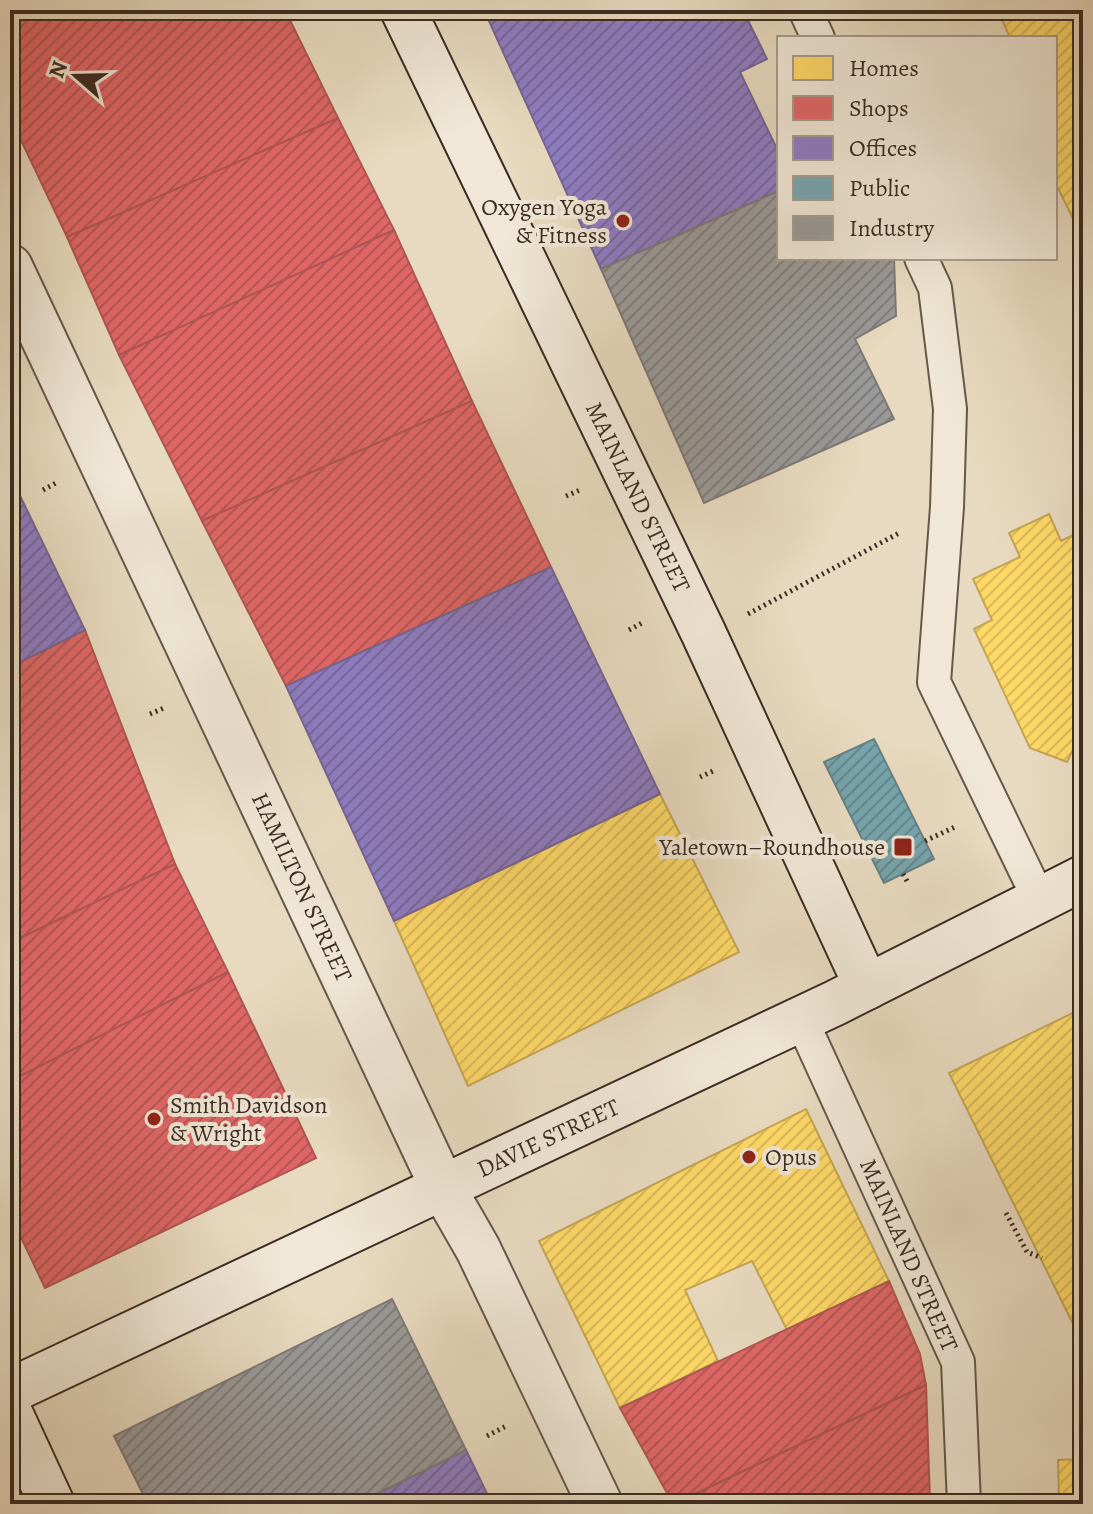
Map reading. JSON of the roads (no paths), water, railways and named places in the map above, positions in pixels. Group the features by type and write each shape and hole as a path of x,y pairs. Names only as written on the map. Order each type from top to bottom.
{"street":[{"name":"MAINLAND STREET","path":"403,10 703,632 867,987"},
{"name":"HAMILTON STREET","path":"10,267 443,1188 478,1249 600,1504"},
{"name":"DAVIE STREET","path":"10,1391 801,1019 1083,878"},
{"path":"10,1413 52,1504"}],"lane":[{"path":"805,10 817,36"},
{"path":"922,260 935,288 950,409 947,507 934,682 1039,899"},
{"name":"MAINLAND STREET","path":"801,1019 958,1362 964,1504"}],"place":[{"name":"Oxygen Yoga & Fitness","path":"623,221"},
{"name":"Yaletown–Roundhouse","path":"903,847"},
{"name":"Smith Davidson & Wright","path":"154,1119"},
{"name":"Opus","path":"749,1157"}]}
